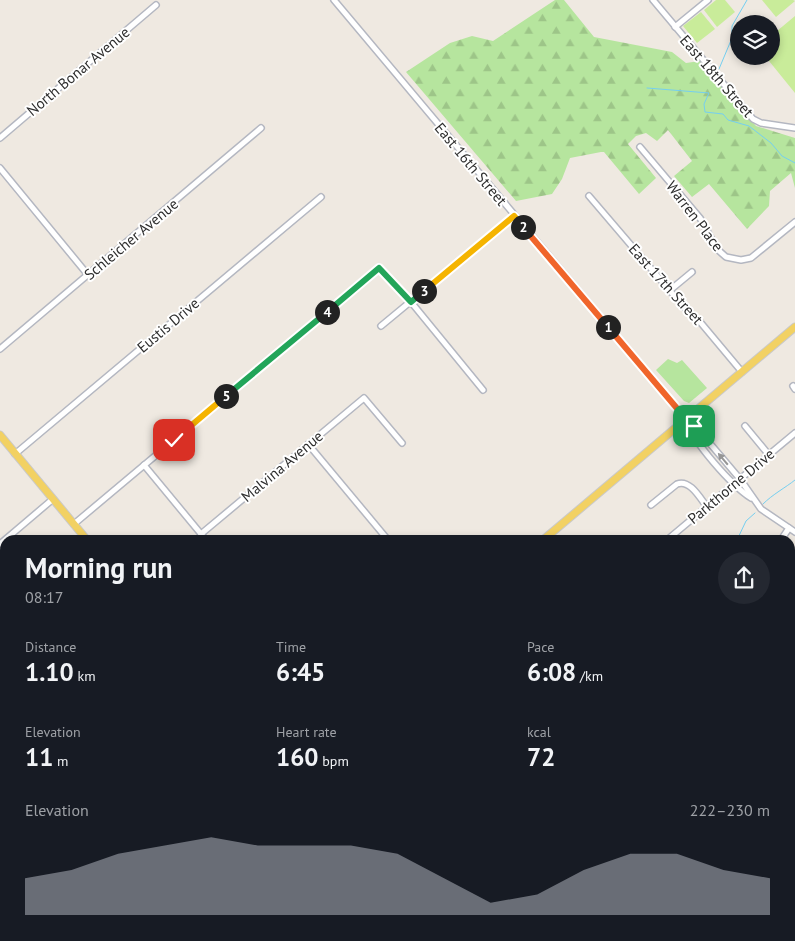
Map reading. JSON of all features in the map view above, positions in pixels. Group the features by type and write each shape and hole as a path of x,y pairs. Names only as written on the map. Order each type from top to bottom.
{"main road":[{"path":"549,535 795,328"},
{"path":"0,435 83,535"}],"street":[{"name":"East 16th Street","path":"334,0 686,419"},
{"name":"East 18th Street","path":"653,0 753,119 761,123 795,128"},
{"path":"675,27 708,0"},
{"name":"North Bonar Avenue","path":"0,138 156,5"},
{"name":"Schleicher Avenue","path":"0,349 261,128"},
{"name":"Warren Place","path":"640,147 700,218 714,245 721,254 741,260 751,258 795,222"},
{"path":"0,168 88,274"},
{"name":"East 17th Street","path":"588,196 742,372"},
{"name":"Eustis Drive","path":"15,454 321,197"},
{"path":"382,326 514,216"},
{"path":"74,524 379,268 411,302 483,390"},
{"path":"670,291 692,272"},
{"name":"Malvina Avenue","path":"201,534 364,398 402,444"},
{"path":"686,419 696,427 740,479 752,498 768,516 795,532"},
{"path":"686,419 690,432 734,484 752,498"},
{"path":"745,426 768,455"},
{"name":"Parkthorne Drive","path":"673,535 795,433"},
{"path":"308,444 384,535"},
{"path":"144,465 201,534"},
{"path":"651,505 682,482 689,485 707,507"},
{"path":"11,535 53,499"},
{"path":"784,535 789,528"}],"green space":[{"path":"555,0 564,0 594,37 672,52 686,63 700,61 756,126 795,138 795,188 791,173 770,191 769,206 747,229 709,184 692,197 674,176 692,161 668,130 657,141 646,133 636,136 628,144 656,178 639,194 604,152 601,152 570,158 562,179 552,194 516,201 406,72 450,43 472,36 493,41"},
{"path":"716,0 725,0 735,12 717,27 704,10"},
{"path":"762,0 795,1 778,15 774,15"},
{"path":"701,12 715,29 697,43 683,26"},
{"path":"795,16 795,93 772,65 780,65 780,28"},
{"path":"668,359 677,363 682,360 707,388 689,403 684,401 656,370"}],"waterway":[{"path":"719,69 732,38 732,26 747,0"},
{"path":"647,88 709,93 704,104 705,112 723,114 728,120 749,126 771,143 782,156 795,163"},
{"path":"763,504 795,480"},
{"path":"739,535 746,521 755,513"}],"route":[{"path":"174,440 379,268 411,302 514,216 686,419 694,426"}]}
